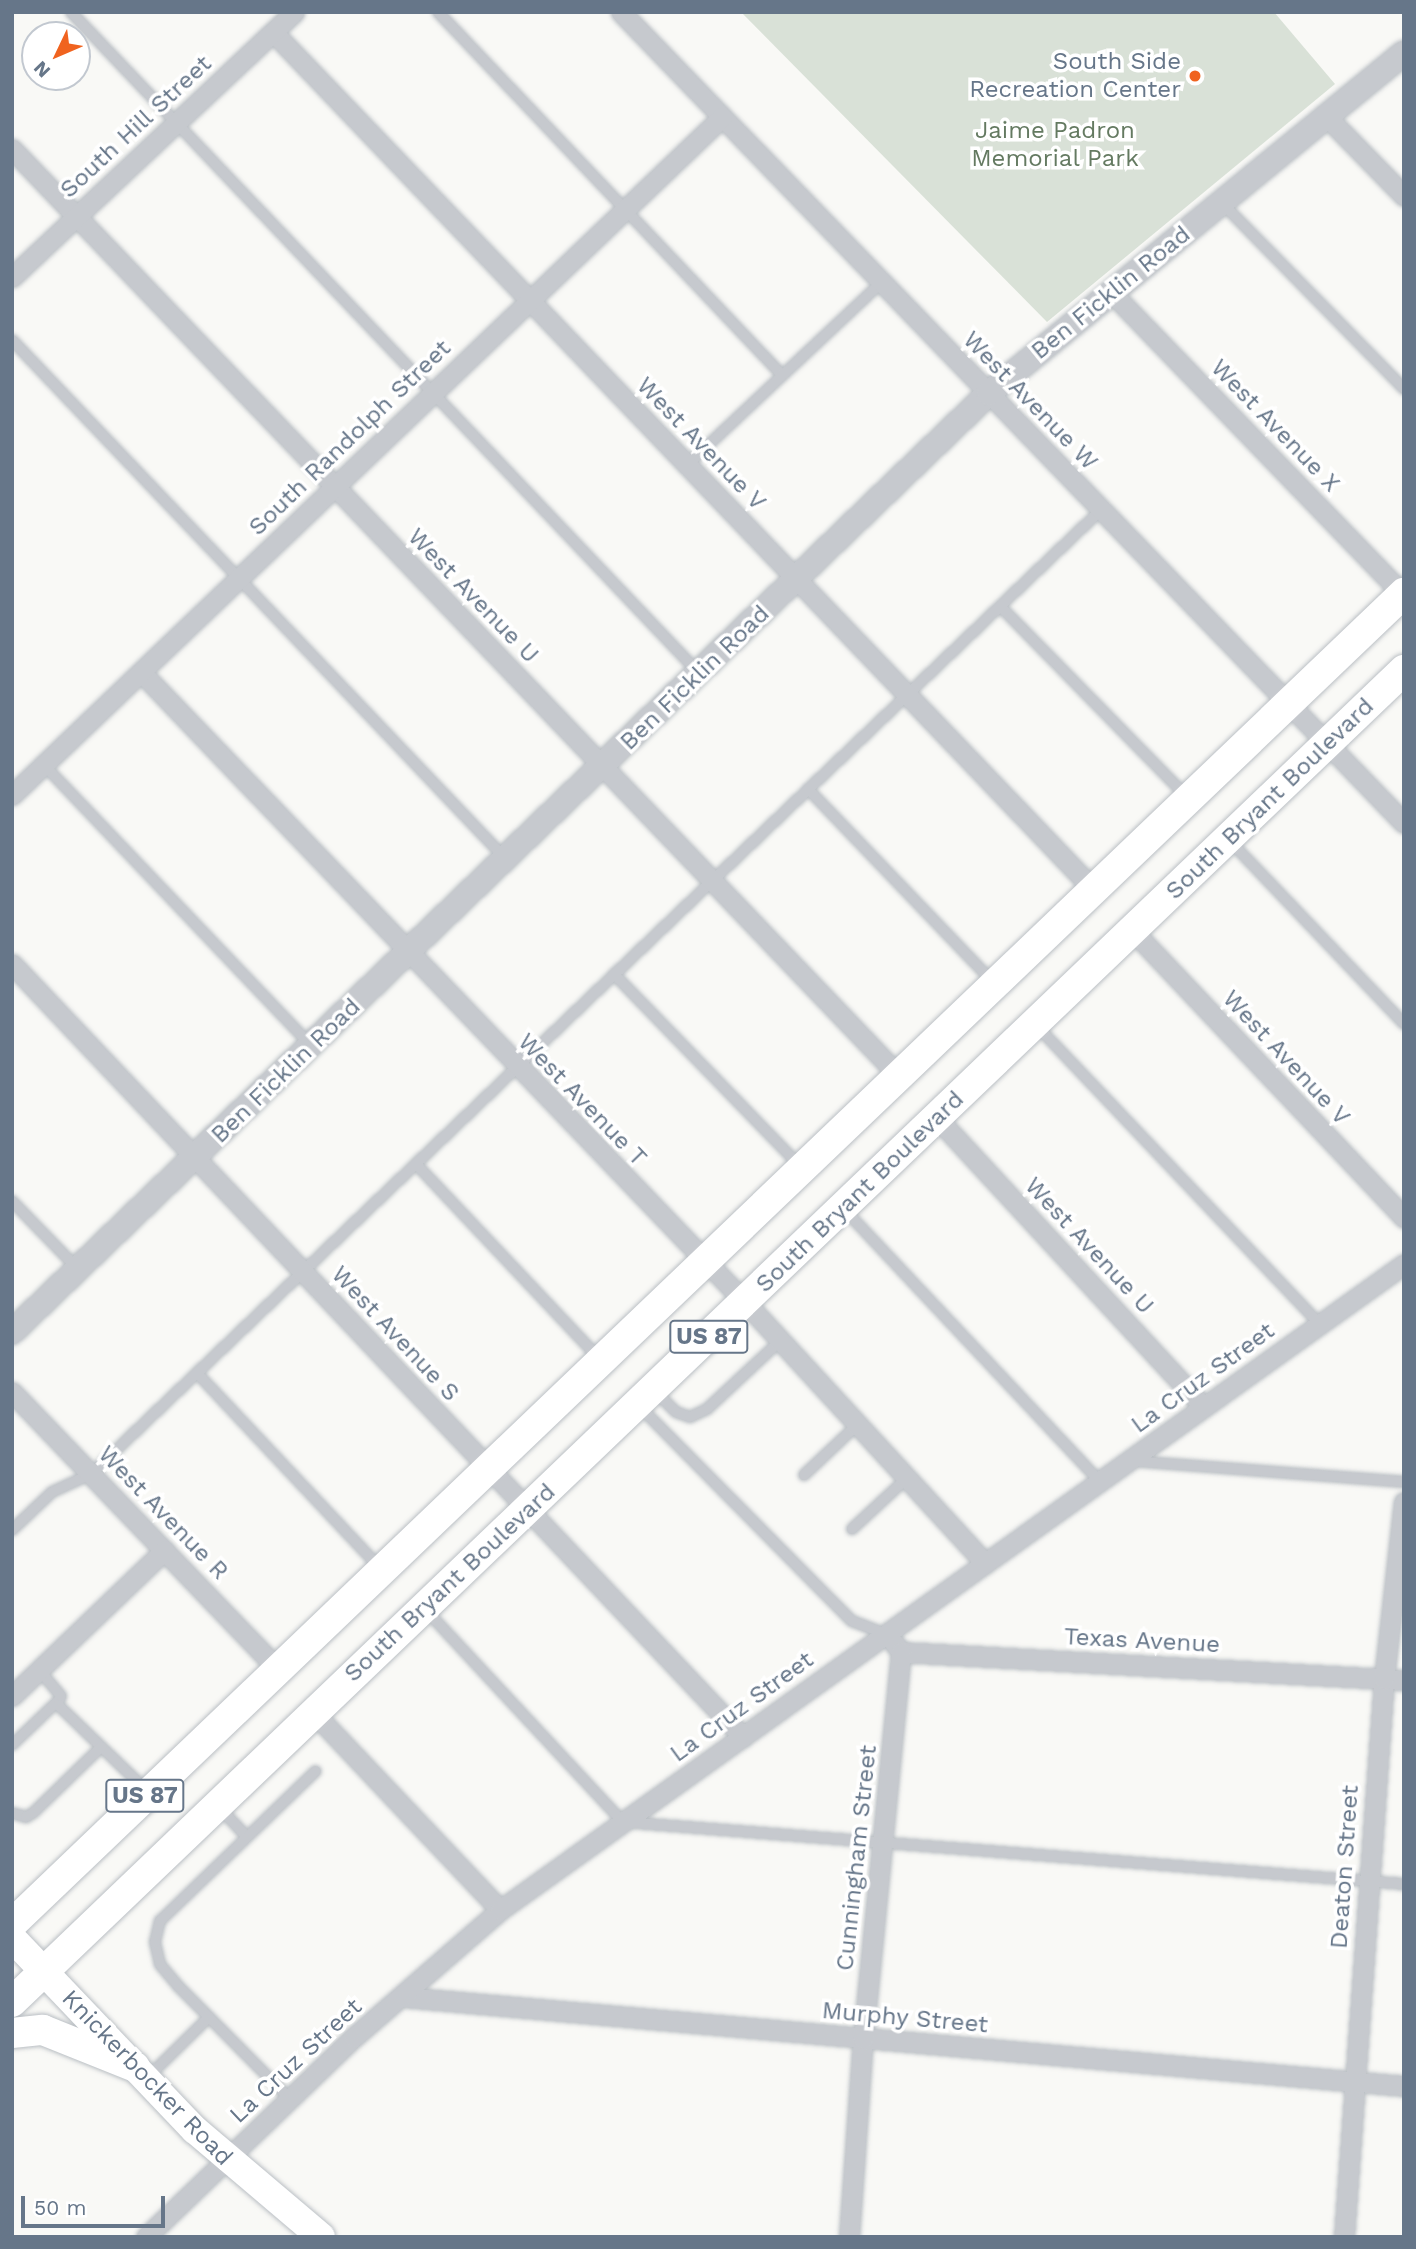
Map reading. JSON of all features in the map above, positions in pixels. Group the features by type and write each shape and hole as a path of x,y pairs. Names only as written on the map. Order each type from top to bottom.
{"main road":[{"name":"US 87","path":"12,1924 1289,705 1403,593"},
{"name":"South Bryant Boulevard","path":"12,2003 1404,670"},
{"name":"Knickerbocker Road","path":"12,1938 227,2160 321,2237"},
{"path":"12,2033 43,2030 141,2073"}],"street":[{"name":"South Hill Street","path":"12,277 294,12"},
{"name":"West Avenue W","path":"621,12 1404,823"},
{"name":"West Avenue V","path":"273,32 1094,890"},
{"name":"Ben Ficklin Road","path":"12,1332 989,393 1404,53"},
{"path":"1326,116 1404,197"},
{"name":"South Randolph Street","path":"12,795 722,117"},
{"name":"West Avenue U","path":"12,149 900,1076"},
{"name":"West Avenue X","path":"1112,293 1403,593"},
{"name":"West Avenue T","path":"141,672 407,955 745,1303 985,1563"},
{"name":"West Avenue V","path":"1133,931 1404,1218"},
{"name":"West Avenue S","path":"12,964 743,1737"},
{"name":"West Avenue U","path":"937,1118 1204,1407"},
{"name":"La Cruz Street","path":"146,2237 290,2099 499,1910 1404,1264"},
{"name":"West Avenue R","path":"12,1392 278,1669"},
{"name":"Deaton Street","path":"1344,2237 1384,1679 1404,1502"},
{"path":"12,1696 165,1550"},
{"path":"886,1634 901,1652"},
{"name":"Texas Avenue","path":"901,1652 1404,1680"},
{"name":"Cunningham Street","path":"849,2237 863,2039 901,1652"},
{"path":"313,1712 499,1910"},
{"name":"Murphy Street","path":"403,1997 1404,2086"}],"lane":[{"path":"71,12 699,673"},
{"path":"438,12 782,375"},
{"path":"1221,202 1404,389"},
{"path":"687,465 882,282"},
{"path":"12,340 506,860"},
{"path":"12,1530 52,1492 91,1474 1101,510"},
{"path":"1000,606 1189,799"},
{"path":"44,765 312,1046"},
{"path":"808,789 995,985"},
{"path":"1228,839 1404,1024"},
{"path":"614,974 802,1169"},
{"path":"1035,1024 1320,1324"},
{"path":"416,1164 602,1360"},
{"path":"12,1201 78,1269"},
{"path":"844,1208 1100,1482"},
{"path":"646,1397 690,1417 707,1409 780,1341"},
{"path":"197,1373 382,1570"},
{"path":"646,1397 852,1621 886,1634"},
{"path":"804,1475 857,1425"},
{"path":"1128,1461 1404,1482"},
{"path":"852,1529 906,1478"},
{"path":"424,1608 623,1822 1404,1884"},
{"path":"12,1745 57,1704 61,1696 39,1670"},
{"path":"57,1704 149,1793"},
{"path":"12,1813 26,1817 33,1813 101,1747"},
{"path":"290,2099 160,1965 155,1942 160,1921 316,1771"},
{"path":"218,1806 247,1837"},
{"path":"141,2073 209,2017"}],"green space":[{"name":"Jaime Padron Memorial Park","path":"741,12 1274,12 1335,84 1047,322"}],"place":[{"name":"South Side Recreation Center","path":"1195,76"}]}
